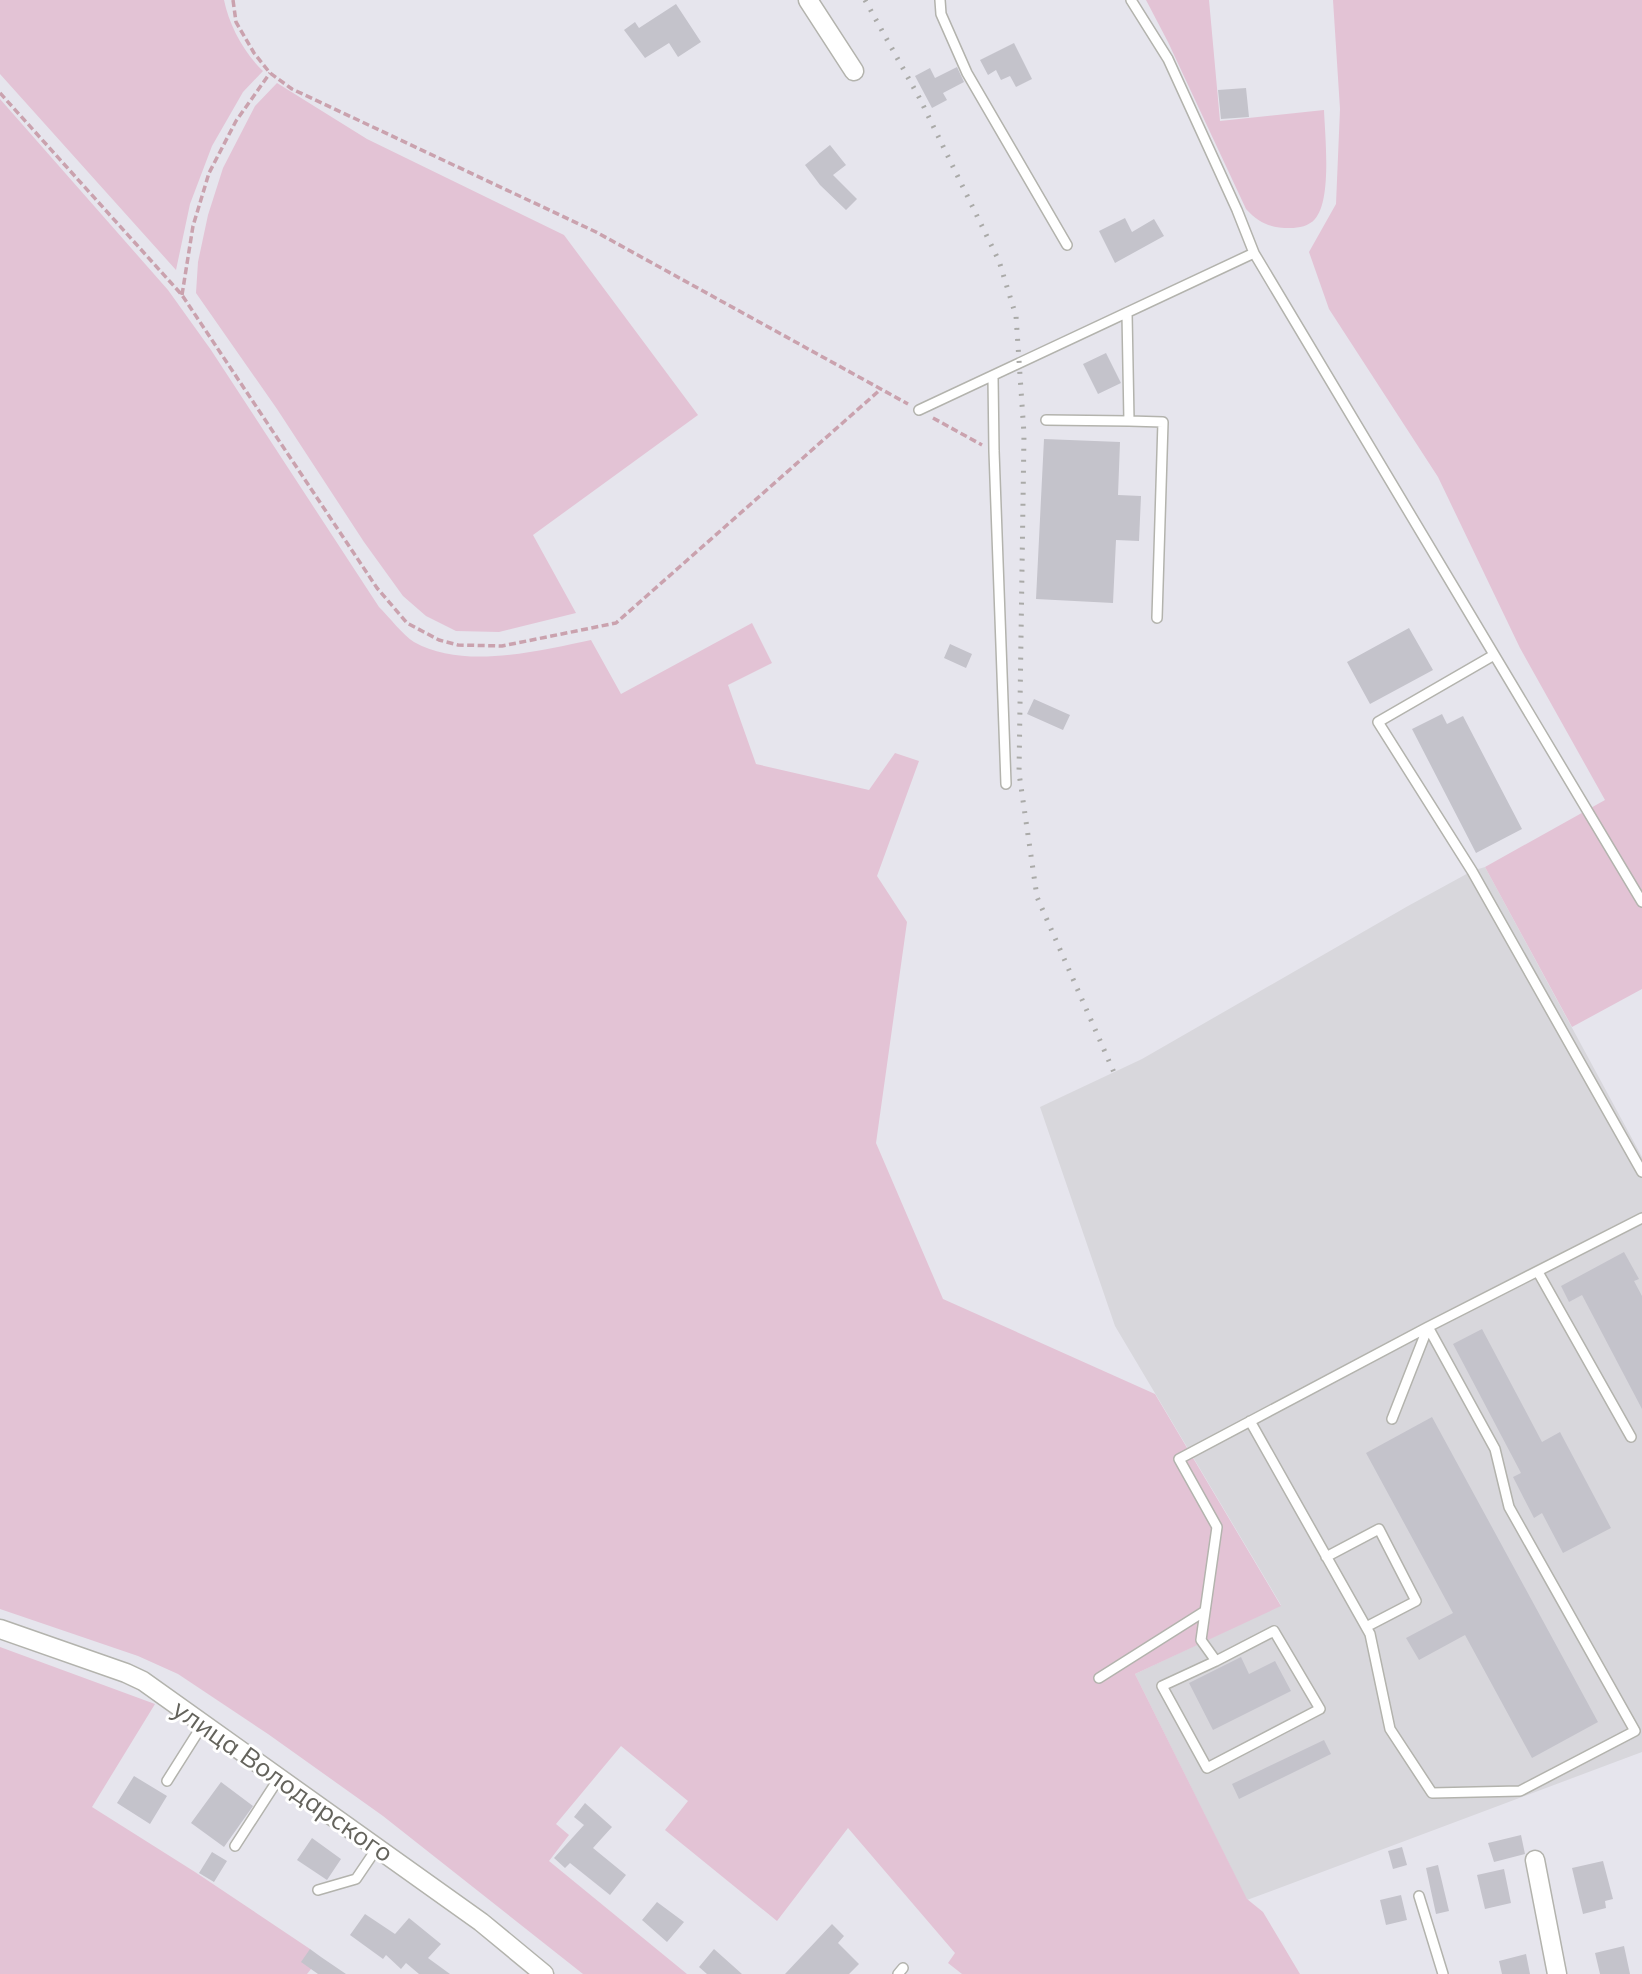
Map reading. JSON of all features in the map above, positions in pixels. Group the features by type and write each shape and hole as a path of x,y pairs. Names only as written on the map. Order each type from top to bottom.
{"street":[{"path":"808,0 854,71"},
{"name":"улица Володарского","path":"0,1629 125,1673 143,1682 481,1922 544,1974"},
{"path":"1535,1860 1557,1974"}],"lane":[{"path":"940,0 941,14 967,73 1067,245"},
{"path":"1130,0 1168,59 1254,253 1642,902"},
{"path":"919,410 1254,253"},
{"path":"1127,313 1129,421"},
{"path":"993,377 1006,783"},
{"path":"1046,420 1163,422 1157,618"},
{"path":"1494,654 1378,722 1472,870 1642,1171"},
{"path":"1216,1661 1201,1640 1217,1527 1179,1459 1428,1327 1642,1218"},
{"path":"1538,1272 1631,1437"},
{"path":"1392,1419 1428,1327"},
{"path":"1250,1422 1370,1634 1390,1728 1432,1793 1520,1791 1636,1731 1509,1507 1495,1449 1428,1327"},
{"path":"1326,1557 1379,1529 1416,1601 1366,1627"},
{"path":"1099,1678 1205,1611"},
{"path":"1274,1631 1320,1709 1207,1768 1162,1686 1216,1661 1274,1631"},
{"path":"167,1781 203,1724"},
{"path":"235,1846 279,1778"},
{"path":"318,1890 356,1879 377,1848"},
{"path":"1419,1896 1443,1974"}],"path":[{"path":"233,0 236,22 254,53 270,73 292,89 596,232 994,451"},
{"path":"182,295 193,226 209,173 236,121 270,73"},
{"path":"0,93 182,295 377,588 407,623 439,640 458,645 502,646 616,622 881,389"}],"shaded area":[{"path":"0,0 224,0 238,38 263,71 243,92 212,146 190,204 176,270 0,74"},
{"path":"1146,0 1209,0 1220,121 1324,110 1326,183 1320,210 1313,221 1297,228 1277,227 1265,224 1246,209"},
{"path":"1333,0 1642,0 1642,989 1572,1027 1485,867 1605,800 1520,648 1438,477 1329,309 1309,252 1336,204 1340,109"},
{"path":"277,83 367,139 564,235 698,415 533,535 576,613 499,632 456,631 426,616 403,596 364,542 277,409 196,293 198,262 208,215 223,168 255,106"},
{"path":"0,99 168,290 211,350 379,607 414,642 455,655 478,657 525,653 591,640 621,694 752,623 772,663 728,685 756,764 869,790 895,753 919,761 877,876 907,922 876,1143 943,1299 1155,1394 1281,1606 1135,1674 1247,1899 1263,1912 1300,1974 962,1974 948,1963 955,1953 848,1828 777,1921 665,1830 688,1801 621,1746 556,1824 569,1835 549,1861 687,1974 583,1974 383,1816 178,1674 138,1656 0,1609"},
{"path":"1485,867 1642,1157 1642,1752 1247,1900 1135,1674 1281,1605 1115,1326 1040,1107 1142,1059 1408,906 1472,871"},
{"path":"0,1647 155,1704 92,1807 310,1949 311,1969 307,1974 0,1974"}],"building":[{"path":"676,4 701,42 678,57 669,43 645,58 624,30 635,22 639,28"},
{"path":"1014,43 1032,79 1016,87 1010,76 1001,80 996,70 988,75 980,60"},
{"path":"957,67 964,82 943,93 947,100 932,108 915,76 930,68 935,78"},
{"path":"1246,88 1249,117 1221,119 1218,90"},
{"path":"830,145 846,165 833,175 857,199 846,210 820,185 805,165"},
{"path":"1125,218 1132,232 1154,219 1164,236 1115,263 1099,231"},
{"path":"1106,353 1121,383 1098,394 1083,364"},
{"path":"1044,439 1120,442 1118,495 1141,496 1139,541 1116,540 1113,603 1036,599"},
{"path":"1409,628 1433,670 1370,704 1347,662"},
{"path":"950,644 972,654 966,668 944,658"},
{"path":"1034,699 1070,715 1063,730 1027,714"},
{"path":"1442,714 1447,724 1463,716 1522,829 1476,853 1412,729"},
{"path":"1624,1252 1639,1279 1634,1281 1642,1296 1642,1409 1582,1295 1569,1302 1561,1286"},
{"path":"1482,1329 1542,1442 1560,1432 1611,1528 1563,1553 1542,1513 1534,1518 1513,1477 1521,1473 1453,1344"},
{"path":"1432,1417 1598,1722 1532,1758 1465,1635 1419,1660 1406,1638 1453,1613 1366,1453"},
{"path":"1241,1657 1249,1674 1275,1661 1291,1691 1213,1730 1189,1683"},
{"path":"1324,1740 1331,1754 1239,1799 1232,1784"},
{"path":"134,1776 167,1796 150,1824 117,1803"},
{"path":"221,1782 253,1806 224,1847 191,1823"},
{"path":"585,1803 612,1827 593,1848 626,1875 610,1895 570,1863 565,1868 554,1858 584,1825 574,1817"},
{"path":"1521,1835 1525,1854 1494,1862 1488,1843"},
{"path":"312,1838 341,1859 327,1880 297,1860"},
{"path":"1402,1847 1407,1865 1393,1869 1388,1851"},
{"path":"212,1852 227,1861 214,1882 199,1873"},
{"path":"1603,1861 1613,1899 1605,1901 1606,1908 1583,1914 1572,1868"},
{"path":"1438,1865 1449,1911 1436,1914 1426,1868"},
{"path":"1504,1869 1511,1903 1485,1909 1477,1875"},
{"path":"1401,1895 1407,1920 1386,1925 1380,1900"},
{"path":"657,1902 684,1922 667,1942 642,1920"},
{"path":"365,1914 395,1934 409,1918 441,1944 428,1958 450,1974 419,1974 406,1963 401,1969 386,1955 383,1959 350,1935"},
{"path":"832,1924 844,1936 838,1943 859,1964 849,1974 785,1974"},
{"path":"1624,1946 1630,1974 1600,1974 1595,1953"},
{"path":"310,1949 346,1974 318,1974 301,1962"},
{"path":"714,1949 742,1974 707,1974 699,1967"},
{"path":"1526,1954 1530,1974 1502,1974 1499,1961"}],"railway":[{"path":"865,0 920,99 999,261 1016,316 1024,434 1019,773 1037,897 1116,1077"}]}
